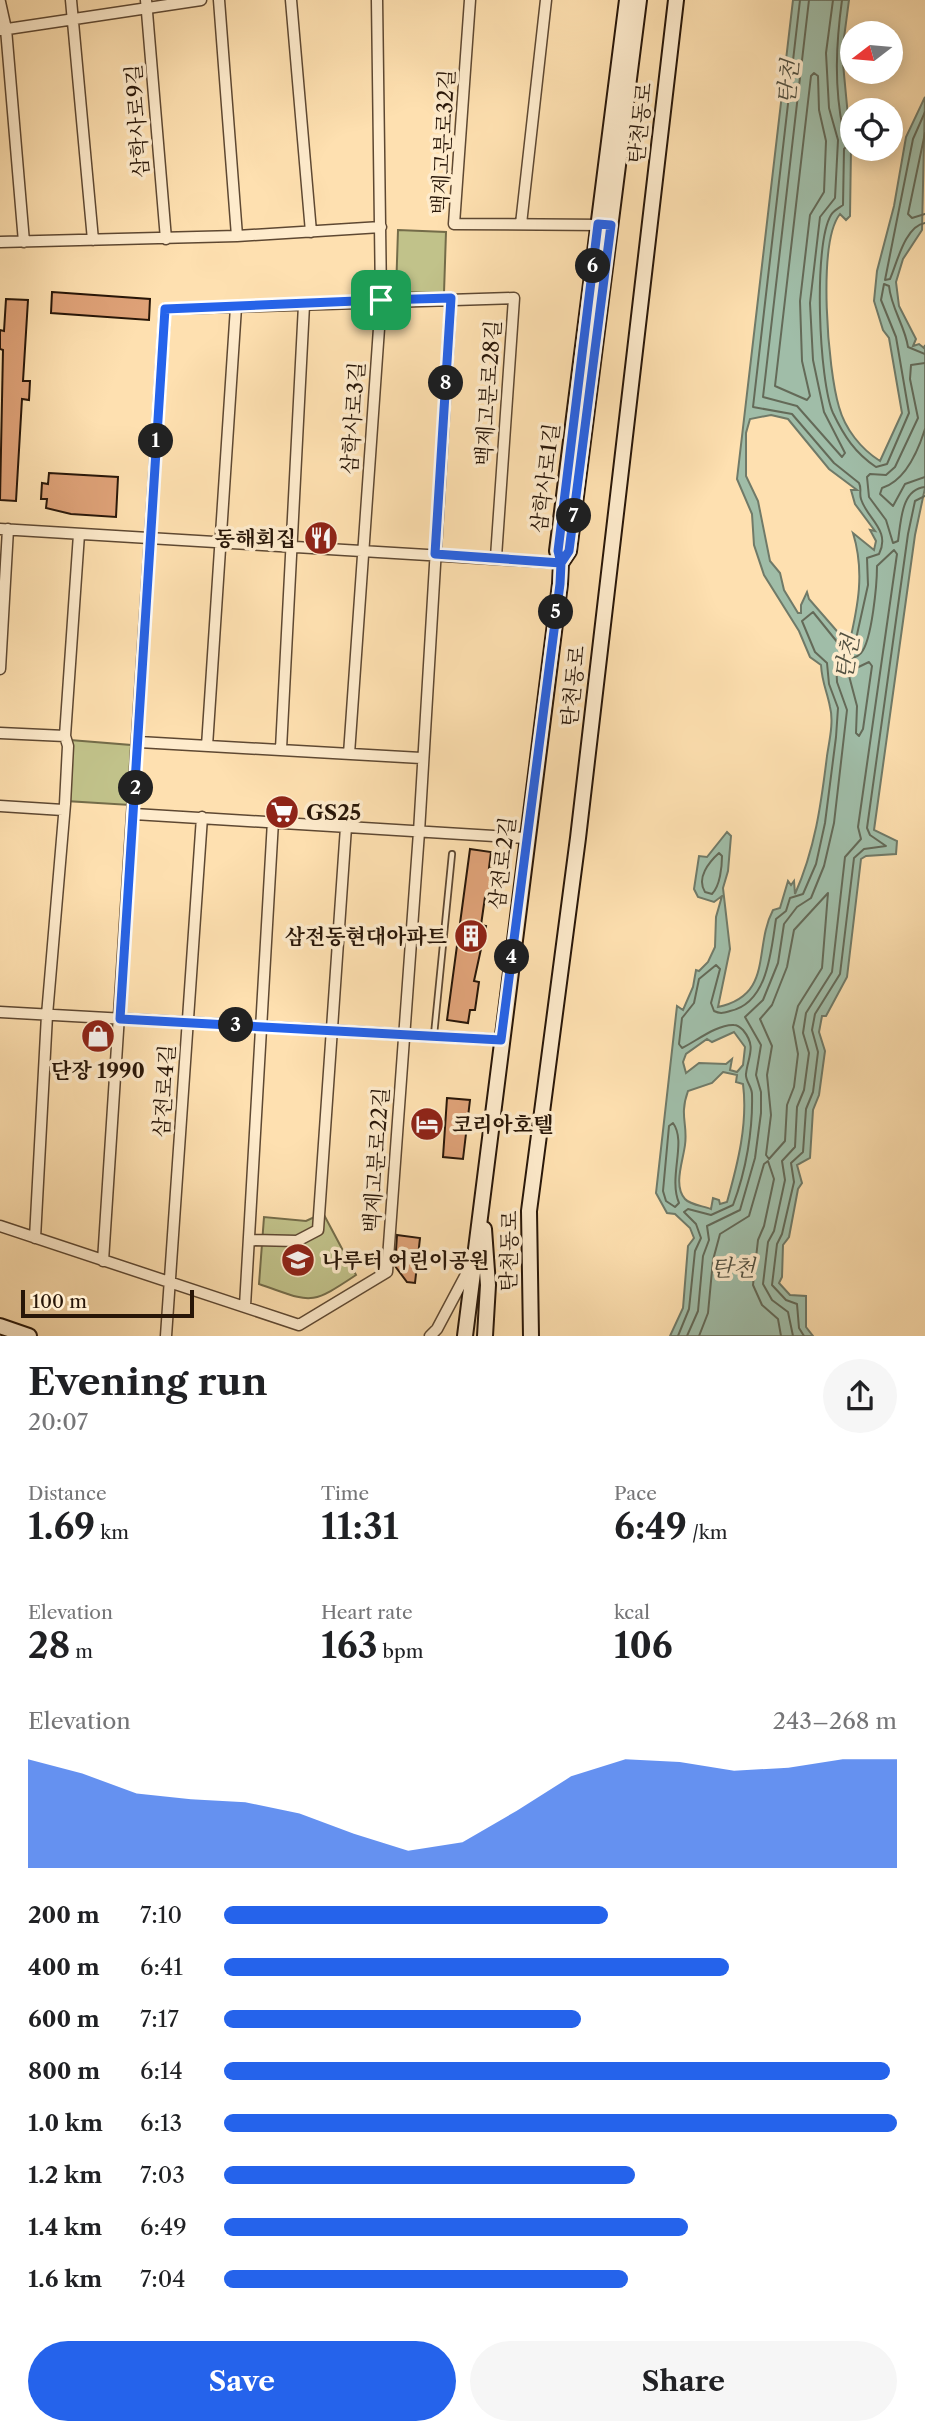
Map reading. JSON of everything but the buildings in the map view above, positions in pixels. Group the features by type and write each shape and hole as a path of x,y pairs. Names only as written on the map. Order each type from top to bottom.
{"street":[{"path":"71,0 75,17 93,240"},
{"path":"3,29 147,3 201,0"},
{"path":"219,0 237,236"},
{"path":"291,0 311,232"},
{"name":"삼학사로3길","path":"349,754 381,300 377,0"},
{"name":"백제고분로32길","path":"470,0 454,224 605,225"},
{"path":"521,224 546,0"},
{"name":"삼학사로1길","path":"605,225 627,0"},
{"name":"삼학사로1길","path":"561,563 558,551 639,0"},
{"name":"탄천동로","path":"531,1336 529,1210 579,838 595,679 676,0"},
{"path":"0,2 24,242"},
{"name":"삼학사로9길","path":"147,3 166,239"},
{"path":"0,242 166,239 381,227"},
{"path":"103,1261 139,742 149,537 165,309 451,298"},
{"name":"백제고분로28길","path":"419,832 451,298 514,298 496,557"},
{"path":"281,749 304,305"},
{"path":"207,746 236,307"},
{"path":"0,669 4,529 561,563"},
{"path":"35,1238 47,1015 68,746 65,736 79,534"},
{"name":"삼전로2길","path":"465,1336 561,563"},
{"path":"0,733 65,736"},
{"path":"139,742 422,758"},
{"path":"0,806 62,810"},
{"path":"134,814 526,838"},
{"name":"삼전로4길","path":"166,1336 202,817"},
{"path":"0,1226 245,1306 273,821"},
{"path":"249,1240 297,1241 318,1230 346,827"},
{"name":"백제고분로22길","path":"245,1306 299,1325 387,1272 419,832"},
{"path":"0,1012 501,1040"},
{"path":"481,1200 488,1285 485,1336"},
{"path":"430,1336 437,1328 474,1259"},
{"path":"0,1326 29,1336"}],"lane":[{"path":"434,1036 452,854"}],"green space":[{"path":"398,230 446,232 444,293 396,292"},
{"path":"70,740 131,745 130,805 66,801"},
{"path":"323,1213 356,1275 318,1297 309,1298 290,1295 259,1284 264,1217 306,1221"}],"water":[{"name":"탄천","path":"793,0 849,0 846,21 840,21 840,84 845,84 846,98 840,98 840,161 851,161 850,216 846,220 840,214 833,229 829,251 828,338 835,390 842,415 860,444 880,461 902,413 889,338 883,330 874,301 877,271 894,206 906,137 925,97 922,230 903,259 896,282 899,306 916,339 913,346 919,344 924,348 925,345 925,488 915,535 874,830 897,841 896,854 866,856 861,859 847,977 826,1016 822,1016 819,1032 825,1051 819,1095 813,1110 810,1158 797,1165 802,1183 798,1189 789,1237 783,1245 782,1277 779,1283 790,1295 806,1296 806,1327 813,1336 670,1336 683,1308 688,1246 694,1238 690,1228 675,1214 667,1213 656,1193 677,1006 683,1010 693,987 696,970 699,971 708,962 715,947 716,917 722,896 714,902 698,897 694,889 699,856 707,857 727,832 731,836 728,871 723,888 730,949 718,1007 736,1001 755,981 767,925 773,910 780,908 788,881 791,885 794,881 795,894 802,877 816,827 831,732 831,713 821,665 810,657 799,631 764,575 754,545 752,514 737,479","holes":["771,415 788,419 829,469 857,490 851,490 855,504 875,531 870,530 876,541 874,550 853,533 859,575 849,645 809,599 807,592 801,605 801,613 798,613 784,590 780,573 770,561 758,501 746,476 746,433 750,419","734,1032 745,1047 743,1065 737,1072 730,1070 732,1059 726,1064 699,1063 686,1073 683,1062 686,1054 707,1039 712,1042","723,1072 737,1075 736,1082 743,1084 743,1128 727,1202 720,1204 719,1200 713,1198 711,1209 687,1201 681,1194 679,1180 686,1138 684,1107 688,1091 712,1083"]}],"place":[{"name":"동해회집","path":"321,538"},
{"name":"GS25","path":"282,812"},
{"name":"삼전동현대아파트","path":"471,936"},
{"name":"단장 1990","path":"98,1036"},
{"name":"코리아호텔","path":"427,1124"},
{"name":"나루터 어린이공원","path":"298,1260"}],"route":[{"path":"381,300 165,309 120,1019 501,1040 560,584 561,563 558,551 598,224 611,225 569,551 561,563 435,554 451,298 381,300"}]}
